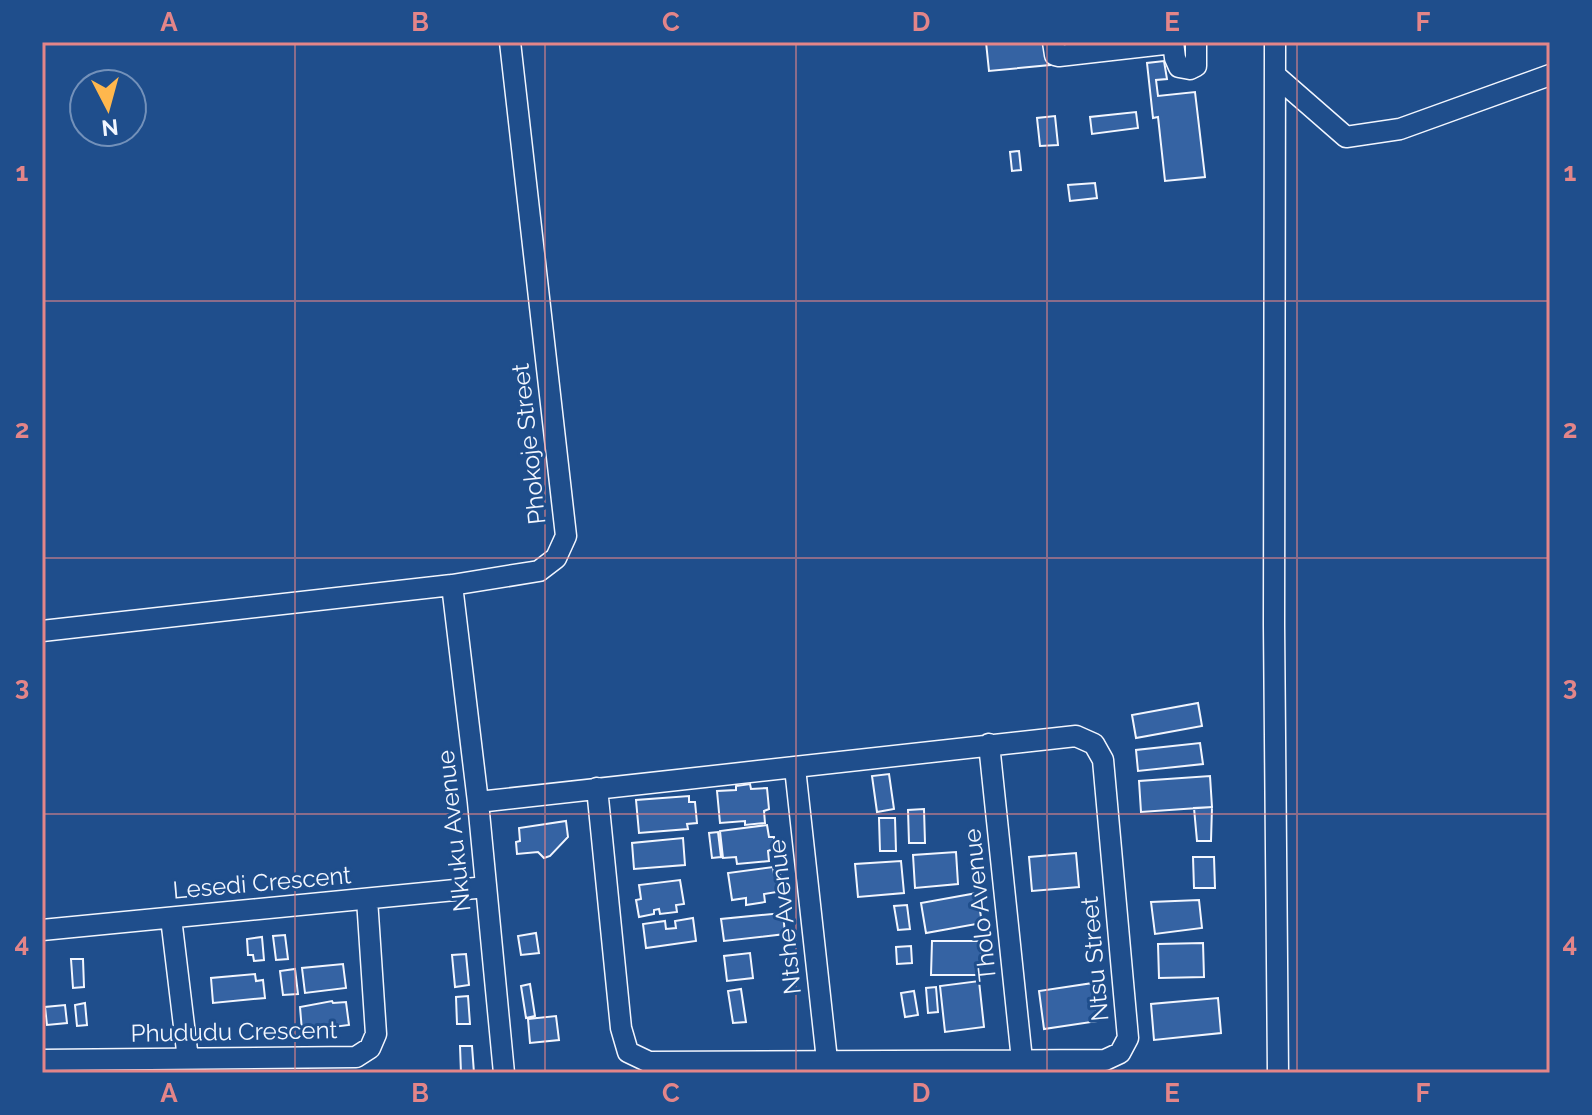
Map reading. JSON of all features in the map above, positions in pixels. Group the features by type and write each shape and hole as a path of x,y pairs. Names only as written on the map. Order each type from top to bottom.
{"street":[{"name":"Phokoje Street","path":"42,631 452,585 539,571 556,558 566,536 510,42"},
{"path":"1053,42 1055,55 1059,56 1173,43 1179,67 1190,69 1196,66 1196,42"},
{"path":"1275,42 1274,625 1278,1073"},
{"path":"1275,75 1346,137 1400,129 1550,75"},
{"name":"Nkuku Avenue","path":"452,585 478,802 504,1073"},
{"name":"Ntsu Street","path":"478,802 597,788 795,768 989,744 1076,736 1094,744 1103,760 1128,1038 1120,1053 1105,1060 649,1062 628,1052 621,1028 597,788"},
{"name":"Tholo Avenue","path":"989,744 1022,1060"},
{"name":"Ntshe Avenue","path":"795,768 827,1060"},
{"name":"Lesedi Crescent","path":"42,930 486,887"},
{"name":"Phududu Crescent","path":"42,1060 356,1057 370,1048 376,1034 367,899"},
{"path":"171,918 188,1059"}],"building":[{"path":"986,42 1048,42 1050,65 989,71"},
{"path":"1164,61 1167,79 1156,80 1158,96 1195,92 1205,177 1165,181 1158,117 1153,118 1147,63"},
{"path":"1136,112 1138,128 1092,134 1090,117"},
{"path":"1055,116 1058,145 1040,146 1037,118"},
{"path":"1019,151 1021,170 1012,171 1010,152"},
{"path":"1095,183 1097,198 1070,201 1068,185"},
{"path":"1198,703 1202,726 1136,738 1132,715"},
{"path":"1200,743 1203,764 1138,771 1136,750"},
{"path":"889,774 894,809 877,812 872,776"},
{"path":"1210,776 1212,807 1141,812 1139,781"},
{"path":"750,784 751,789 767,788 769,809 764,811 765,823 720,823 717,791 736,790 736,786"},
{"path":"689,796 689,802 695,802 697,823 687,824 688,829 639,833 636,800"},
{"path":"1212,807 1211,841 1197,841 1194,808"},
{"path":"924,809 925,843 909,843 908,810"},
{"path":"879,818 895,818 896,851 880,851"},
{"path":"566,821 568,837 550,856 544,858 538,852 517,854 519,828"},
{"path":"767,825 769,837 774,837 775,848 768,851 769,861 737,864 736,857 723,858 720,831"},
{"path":"718,832 721,857 712,858 709,833"},
{"path":"683,838 685,865 634,869 632,843"},
{"path":"956,852 958,884 915,888 913,855"},
{"path":"1076,853 1079,887 1032,891 1029,857"},
{"path":"1193,857 1214,857 1215,888 1194,888"},
{"path":"901,861 904,893 858,897 855,864"},
{"path":"773,867 774,874 780,874 783,891 764,894 765,902 746,905 746,898 732,900 728,873"},
{"path":"680,880 684,904 676,905 677,912 660,914 659,909 654,910 654,914 639,917 636,900 641,899 639,885"},
{"path":"977,893 982,923 926,933 921,903"},
{"path":"1199,900 1202,928 1155,934 1151,902"},
{"path":"907,905 910,929 898,930 894,906"},
{"path":"783,913 785,934 724,941 721,919"},
{"path":"693,918 696,941 646,948 643,924 665,921 666,929 676,928 675,921"},
{"path":"536,933 539,953 521,955 518,936"},
{"path":"285,935 288,959 276,960 273,936"},
{"path":"262,937 264,960 254,961 253,955 248,955 247,939"},
{"path":"932,941 981,941 981,975 931,975"},
{"path":"1203,943 1204,977 1159,978 1158,944"},
{"path":"911,946 912,963 897,964 896,947"},
{"path":"750,953 753,978 727,981 724,956"},
{"path":"466,954 469,985 455,987 452,955"},
{"path":"71,959 83,959 84,987 73,988"},
{"path":"343,964 346,988 305,993 302,968"},
{"path":"295,969 298,994 283,995 280,971"},
{"path":"255,974 256,981 263,980 265,998 213,1003 211,978"},
{"path":"979,981 984,1027 945,1032 940,986"},
{"path":"1093,983 1098,1021 1044,1029 1039,991"},
{"path":"530,984 535,1016 526,1018 521,986"},
{"path":"936,987 938,1012 928,1013 926,988"},
{"path":"741,989 746,1022 733,1023 728,991"},
{"path":"914,991 918,1015 905,1017 901,993"},
{"path":"468,996 470,1024 457,1024 456,997"},
{"path":"1218,998 1221,1033 1154,1040 1151,1004"},
{"path":"332,1001 346,1002 349,1025 302,1031 300,1007"},
{"path":"85,1003 87,1025 77,1026 75,1005"},
{"path":"65,1005 67,1023 47,1025 45,1007"},
{"path":"556,1016 559,1040 530,1043 528,1019"},
{"path":"460,1046 472,1046 474,1073 461,1073"}]}
